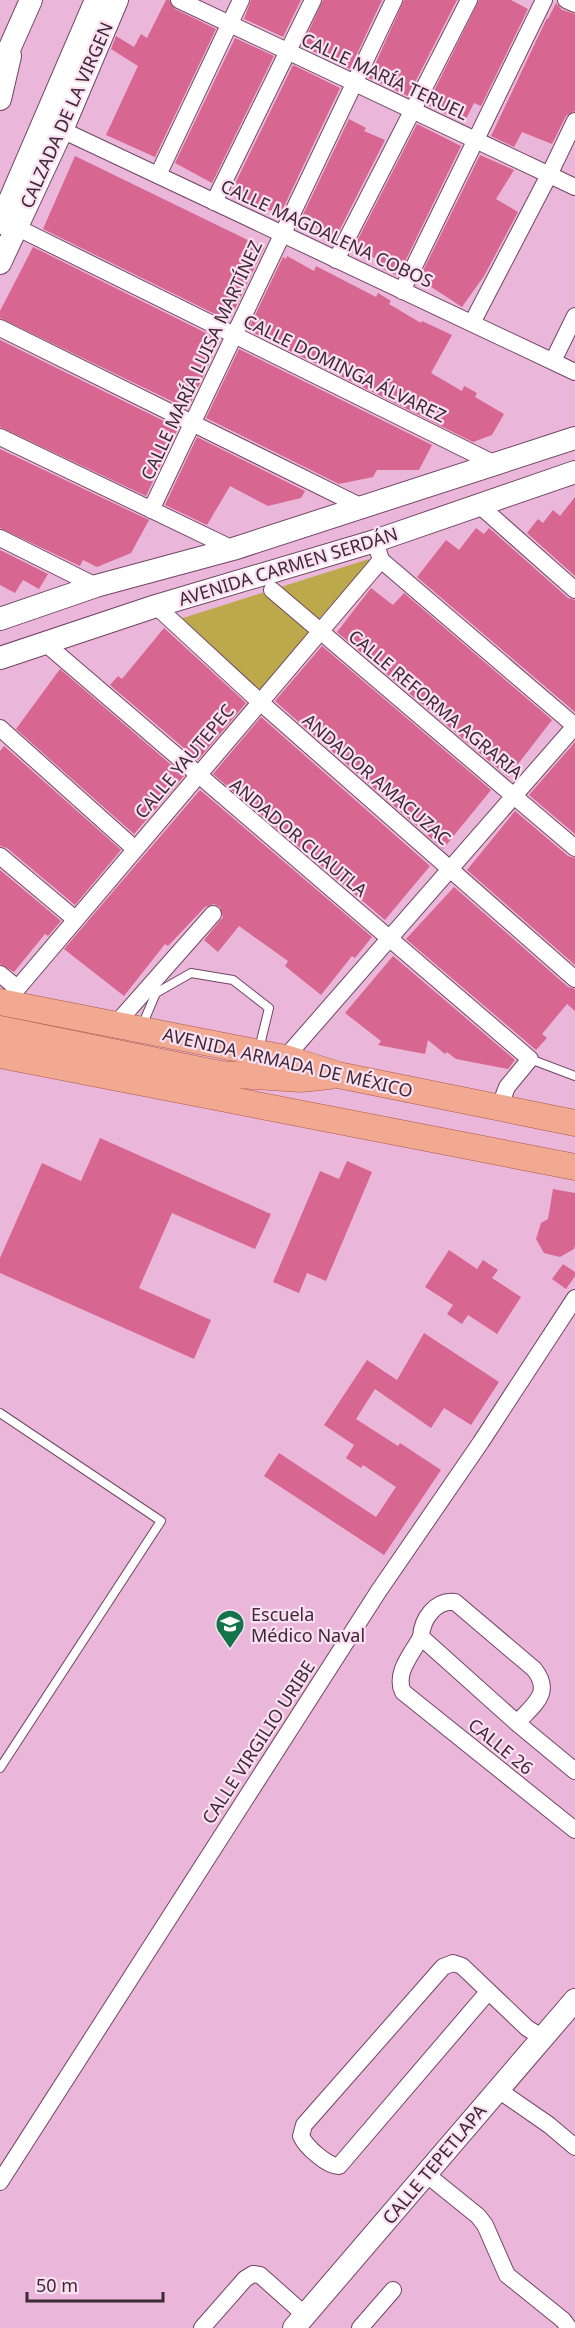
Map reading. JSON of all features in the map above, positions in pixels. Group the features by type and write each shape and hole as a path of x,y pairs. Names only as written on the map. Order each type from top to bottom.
{"main road":[{"name":"AVENIDA ARMADA DE MÉXICO","path":"7,997 115,1025 285,1058 338,1076 575,1123"},
{"path":"0,1029 220,1074 301,1079 338,1076"},
{"path":"0,1055 575,1167"}],"street":[{"path":"0,70 31,0"},
{"name":"CALZADA DE LA VIRGEN","path":"0,263 8,225 34,147 96,0"},
{"name":"CALZADA DE LA VIRGEN","path":"8,225 62,130 117,0"},
{"name":"CALLE MARÍA TERUEL","path":"178,0 575,187"},
{"path":"158,176 241,0"},
{"path":"213,202 314,0"},
{"name":"CALLE MARÍA LUISA MARTÍNEZ","path":"152,510 394,0"},
{"path":"336,260 469,0"},
{"path":"402,291 544,0"},
{"path":"566,0 575,4"},
{"path":"0,99 12,45"},
{"path":"472,323 575,121"},
{"name":"CALLE MAGDALENA COBOS","path":"62,130 575,372"},
{"name":"CALLE DOMINGA ÁLVAREZ","path":"8,225 495,464"},
{"path":"553,361 575,316"},
{"path":"0,328 362,507"},
{"path":"0,437 232,549"},
{"name":"AVENIDA CARMEN SERDÁN","path":"0,619 96,586 232,549 575,438"},
{"name":"AVENIDA CARMEN SERDÁN","path":"0,658 156,606 378,550 478,504 575,472"},
{"path":"478,504 575,590"},
{"path":"0,538 96,586"},
{"path":"285,1058 575,726 378,550"},
{"name":"CALLE YAUTEPEC","path":"7,997 321,631 378,550"},
{"name":"CALLE REFORMA AGRARIA","path":"272,590 575,848"},
{"name":"ANDADOR AMACUZAC","path":"156,606 260,702 575,979"},
{"name":"ANDADOR CUAUTLA","path":"45,644 530,1059"},
{"path":"0,729 135,849"},
{"path":"0,856 75,919"},
{"path":"115,1025 213,914"},
{"path":"0,974 7,997"},
{"path":"499,1108 507,1087 530,1059"},
{"name":"CALLE VIRGILIO URIBE","path":"0,2182 378,1592 481,1442 575,1298"},
{"path":"517,1723 538,1699 543,1687 541,1678 534,1669 454,1602 447,1601 438,1605 422,1624 422,1637 517,1723 575,1771"},
{"name":"CALLE 26","path":"422,1637 400,1675 399,1685 403,1692 575,1830"},
{"path":"488,1992 339,2166 333,2166 304,2142 301,2136 304,2125 443,1966 453,1963 462,1966 527,2028 543,2038"},
{"name":"CALLE TEPETLAPA","path":"300,2322 575,2000"},
{"path":"497,2089 549,2125 575,2147"},
{"path":"426,2174 478,2216 485,2225 507,2275 563,2320 569,2328"},
{"path":"202,2328 245,2279 253,2274 260,2276 300,2322"},
{"path":"360,2328 393,2290"}],"lane":[{"path":"140,1029 156,993 191,973 233,980 268,1008 258,1053"},
{"name":"ANDADOR CUAUTLA","path":"530,1059 575,1076"},
{"path":"0,1413 161,1521 0,1768"}],"shaded area":[{"path":"369,559 369,563 319,619 261,694 180,619"}],"building":[{"path":"166,0 169,0 175,9 216,29 155,157 106,135 138,66 111,49 116,36 134,47 141,34 147,38"},
{"path":"251,0 301,0 283,37 244,19"},
{"path":"323,0 382,0 350,69 302,46"},
{"path":"404,0 457,0 408,96 369,78"},
{"path":"479,0 511,0 528,9 481,106 474,103 464,123 427,105"},
{"path":"556,3 562,10 575,14 575,111 566,116 552,144 522,132 514,147 491,136"},
{"path":"235,38 274,56 212,183 175,163"},
{"path":"293,65 340,88 280,215 231,192"},
{"path":"349,119 366,128 364,131 385,140 335,239 318,228 300,221"},
{"path":"417,124 461,146 398,276 377,266 380,261 354,247"},
{"path":"480,155 514,170 496,199 518,212 484,276 462,307 419,279"},
{"path":"75,156 264,248 229,321 43,229"},
{"path":"33,247 220,340 188,409 0,318 0,311"},
{"path":"287,256 314,271 316,266 376,297 378,293 391,301 389,304 421,323 422,321 452,335 431,373 462,391 464,386 477,393 475,397 504,414 492,435 473,442 248,330 283,257 286,259"},
{"path":"0,340 178,428 146,496 0,427"},
{"path":"239,349 432,445 419,470 377,470 373,477 339,484 206,418"},
{"path":"197,437 305,491 301,498 268,506 230,486 207,525 165,505"},
{"path":"0,449 149,520 131,553 97,567 83,560 80,566 0,528"},
{"path":"575,497 575,576 527,533 538,519 543,523 553,510 560,516"},
{"path":"476,528 484,534 489,528 568,598 575,600 575,712 417,577 446,540 459,550"},
{"path":"0,550 48,574 39,589 23,580 15,593 0,585"},
{"path":"371,588 393,605 404,593 552,720 508,777 337,632"},
{"path":"164,628 246,703 198,760 110,685 118,676 122,679"},
{"path":"322,646 491,790 443,849 275,701"},
{"path":"60,669 184,776 134,834 16,729"},
{"path":"261,717 430,866 385,920 213,774"},
{"path":"575,742 575,834 529,795"},
{"path":"4,746 121,850 75,905 7,848 0,846 0,751"},
{"path":"200,790 372,937 355,958 352,956 321,995 285,966 288,961 239,926 218,952 204,940 223,917 220,907 214,904 205,907 168,946 165,944 124,996 64,949"},
{"path":"515,811 568,856 575,858 575,965 467,870"},
{"path":"0,870 61,921 48,936 45,934 14,972 0,964"},
{"path":"454,887 568,987 575,989 575,1011 567,1004 542,1034 547,1038 536,1050 406,939"},
{"path":"393,956 515,1060 508,1069 456,1059 447,1052 445,1054 428,1040 425,1054 378,1045 381,1041 345,1013"},
{"path":"100,1138 271,1214 255,1249 172,1213 139,1288 211,1320 194,1359 0,1273 0,1258 42,1163 81,1181"},
{"path":"347,1161 372,1172 326,1281 307,1273 299,1293 273,1282 320,1171 339,1179"},
{"path":"553,1189 575,1193 575,1245 574,1249 560,1257 544,1253 536,1239 541,1223 548,1219"},
{"path":"449,1250 477,1269 483,1260 498,1270 492,1278 521,1297 497,1334 468,1315 462,1324 447,1314 453,1305 425,1287"},
{"path":"563,1264 575,1272 575,1276 566,1289 552,1279"},
{"path":"424,1333 499,1382 471,1425 444,1408 431,1428 375,1389 356,1419 398,1446 400,1443 441,1470 384,1555 264,1476 279,1453 376,1517 396,1487 363,1465 361,1468 346,1458 354,1445 324,1425 367,1360 397,1380"}],"place":[{"name":"Escuela Médico Naval","path":"230,1650"}]}
